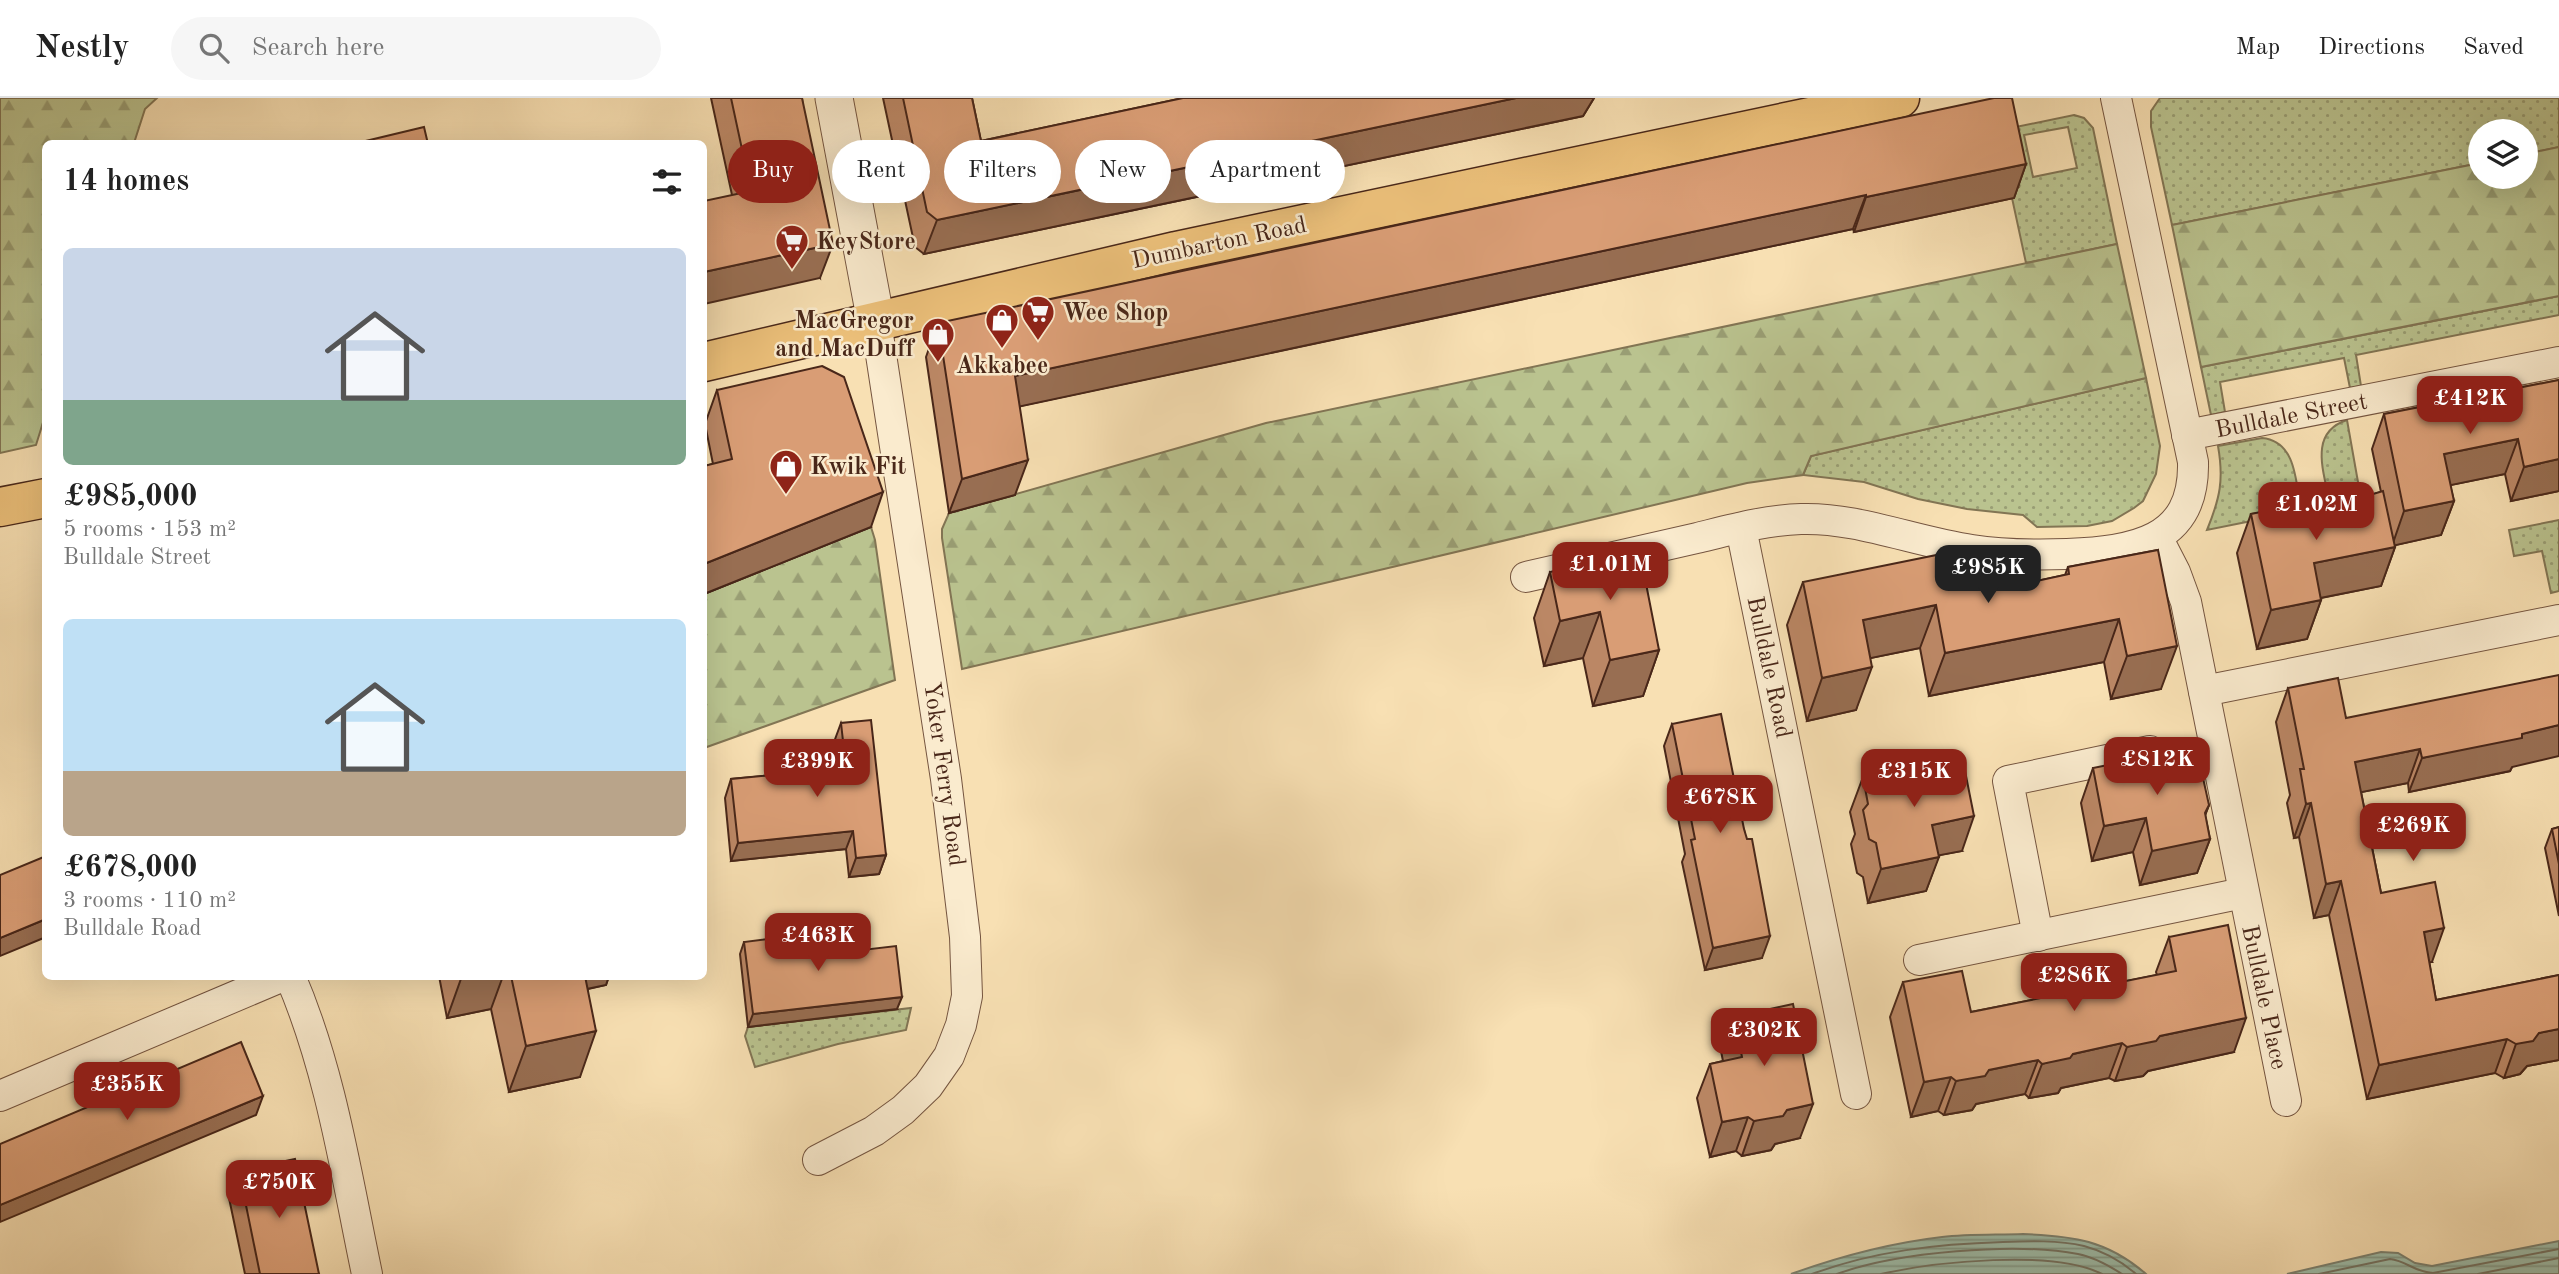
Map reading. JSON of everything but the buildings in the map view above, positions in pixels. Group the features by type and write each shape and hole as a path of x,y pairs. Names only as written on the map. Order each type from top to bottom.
{"main road":[{"name":"Dumbarton Road","path":"707,361 1176,251 1900,98"}],"street":[{"path":"834,98 876,322"},
{"name":"Bulldale Street","path":"1526,577 1741,528 1799,519 1830,519 1933,543 2008,554 2115,551 2137,546 2157,537 2173,524 2186,504 2193,481 2193,462 2116,98"},
{"name":"Yoker Ferry Road","path":"818,1160 874,1131 903,1110 928,1086 949,1056 968,996 963,917 945,767 876,322"},
{"name":"Bulldale Street","path":"2187,435 2559,362"},
{"name":"Bulldale Road","path":"1741,528 1856,1094"},
{"name":"Bulldale Place","path":"2157,537 2186,601 2286,1101"},
{"path":"2204,691 2559,620"},
{"path":"2038,936 2008,781 2150,751"},
{"name":"Bulldale Place","path":"1919,960 2243,893"},
{"path":"0,1096 274,980"},
{"path":"292,980 309,1021 323,1066 367,1274"}],"green space":[{"path":"0,98 157,98 145,109 135,140 42,140 42,426 36,445 0,453"},
{"path":"2160,98 2559,98 2559,147 2538,151 2538,119 2468,119 2468,165 2172,225 2151,127 2151,111"},
{"path":"2074,115 2084,118 2093,128 2117,244 2026,263 2012,198 2012,189 2019,187 2006,129","holes":["2068,127 2077,168 2033,177 2024,135"]},
{"path":"2559,147 2559,296 2201,367 2172,225 2468,165 2468,189 2538,189 2538,151"},
{"path":"2117,244 2146,378 1811,456 1803,475 1747,483 962,669 942,538 942,529 949,513 1266,423"},
{"path":"2559,296 2559,315 2356,355 2361,386 2350,388 2344,358 2220,382 2225,412 2211,415 2201,367"},
{"path":"2146,378 2160,446 2156,474 2143,501 2112,521 2087,526 2037,527 2023,515 1967,509 1918,499 1864,482 1803,475 1811,456"},
{"path":"2347,420 2361,499 2330,505 2323,468 2323,444 2327,434 2335,426"},
{"path":"2262,438 2274,441 2288,455 2296,477 2301,511 2207,530 2220,489 2218,446"},
{"path":"2559,520 2559,591 2551,593 2542,551 2514,556 2509,530"},
{"path":"871,527 895,680 707,747 707,593"},
{"path":"911,1008 906,1030 838,1044 755,1067 745,1036 748,1027"}],"water":[{"path":"1952,1236 2058,1236 2089,1242 2117,1254 2146,1274 1791,1274 1847,1256 1904,1243"},
{"path":"2559,1241 2559,1274 2287,1274 2381,1252 2398,1253 2415,1263 2432,1266"}],"place":[{"name":"KeyStore","path":"792,271"},
{"name":"Wee Shop","path":"1038,342"},
{"name":"Akkabee","path":"1002,350"},
{"name":"MacGregor and MacDuff","path":"938,364"},
{"name":"Kwik Fit","path":"786,496"}]}
